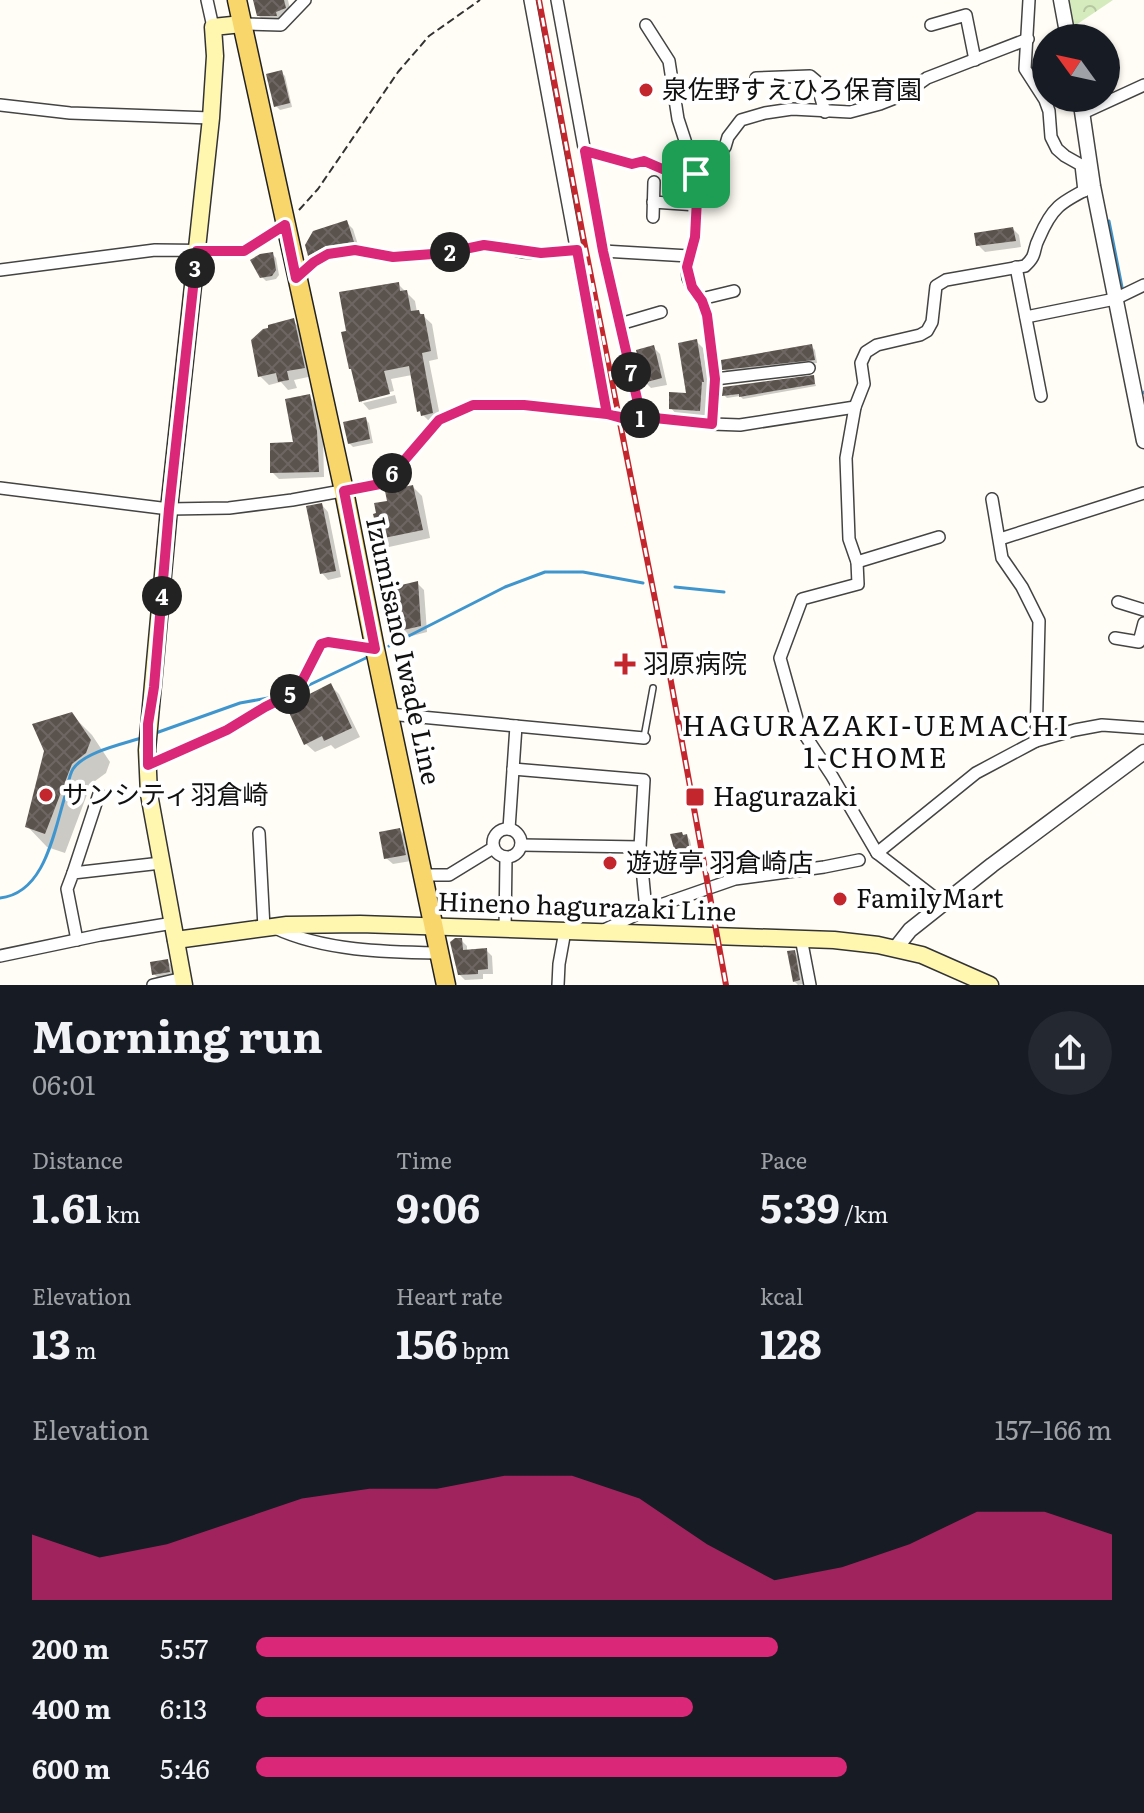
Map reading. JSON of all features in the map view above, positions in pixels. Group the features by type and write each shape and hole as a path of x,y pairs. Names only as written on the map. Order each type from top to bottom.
{"main road":[{"name":"Izumisano Iwade Line","path":"237,0 344,491 446,985"},
{"path":"184,982 149,794 148,724 211,118 215,56 213,27 242,24"},
{"name":"Hineno hagurazaki Line","path":"174,931 360,924 834,940 922,955 990,985"}],"street":[{"path":"207,0 213,27"},
{"path":"242,24 281,25 305,0"},
{"path":"530,0 607,414"},
{"path":"557,0 603,251 638,403 645,417"},
{"path":"1029,0 1025,69 1045,100 1051,137 1057,149 1081,165 1115,299 1144,441"},
{"path":"1061,0 1065,24"},
{"path":"931,25 966,15 975,60"},
{"path":"646,25 669,61 678,119 698,180 695,237 687,267 688,278 707,315 715,379 712,424"},
{"path":"695,171 703,158 725,147 728,137 741,120 792,109 850,112 880,104 903,95 927,78 1028,39"},
{"path":"756,78 810,76 816,81 825,112"},
{"path":"1088,188 1083,113 1144,85"},
{"path":"0,105 70,113 211,118"},
{"path":"585,151 632,164 644,161 674,174 695,171"},
{"path":"653,217 654,182"},
{"path":"943,904 877,853 799,726 780,658 802,599 858,584 857,562 849,539 846,458 855,407 864,384 861,363 866,352 877,345 927,331 932,322 936,286 946,280 1025,266 1034,258 1037,240 1056,208 1088,188"},
{"path":"653,202 697,205"},
{"path":"0,270 155,250 244,251 285,225"},
{"path":"296,278 328,254 355,250 393,257 446,253 484,245 541,253 577,250"},
{"path":"603,251 689,256"},
{"path":"1016,267 1041,396"},
{"path":"1026,317 1115,299 1144,285"},
{"path":"701,299 734,291"},
{"path":"620,324 661,312"},
{"path":"715,379 809,368"},
{"path":"0,488 169,509 229,508 380,484 439,420 473,405 524,405 607,414 625,419 645,417 740,425 855,407"},
{"path":"1000,539 1144,493"},
{"path":"992,499 1002,558 1022,587 1039,621 1036,741"},
{"path":"857,562 939,537"},
{"path":"1118,602 1144,610"},
{"path":"1115,638 1139,642 1144,623"},
{"path":"148,765 227,730 297,691 321,644 328,642 375,649"},
{"path":"389,714 644,738"},
{"path":"877,853 976,773 1036,741 1102,725 1144,728"},
{"path":"509,829 516,726"},
{"path":"895,949 910,930 992,865 1141,757"},
{"path":"513,769 644,780 640,847 646,910"},
{"path":"77,940 67,889 87,817 99,794"},
{"path":"509,829 517,833 521,845 517,853 499,856 492,843 495,834 509,829"},
{"path":"259,833 269,927 310,941 391,952 439,953"},
{"path":"521,845 640,847"},
{"path":"423,875 449,875 493,848"},
{"path":"505,930 506,857"},
{"path":"599,932 646,910 735,879 859,860"},
{"path":"73,873 161,863"},
{"path":"0,956 77,940 174,931"},
{"path":"558,985 565,931"},
{"path":"801,938 810,985"},
{"path":"153,985 184,982"}],"lane":[{"path":"644,738 653,688"},
{"path":"859,860 877,853"}],"path":[{"path":"285,225 318,189 398,72 429,36 480,0"}],"green space":[{"path":"1061,0 1113,0 1077,24 1066,24"}],"building":[{"path":"253,0 284,0 286,8 276,12 277,16 257,16"},
{"path":"282,70 290,103 274,107 266,74"},
{"path":"347,220 354,242 326,246 308,256 305,245 313,231"},
{"path":"1013,227 1016,241 976,246 974,233"},
{"path":"273,252 276,270 272,276 260,278 250,260"},
{"path":"399,282 400,291 407,290 411,311 419,310 420,314 424,314 431,351 422,353 433,413 421,416 420,411 417,412 409,366 384,371 390,394 359,402 341,332 346,331 339,292"},
{"path":"294,318 305,368 287,371 289,380 278,382 276,373 258,377 251,340 268,325"},
{"path":"697,339 704,382 700,411 669,409 669,392 686,393 678,343"},
{"path":"812,344 815,360 722,370 721,360"},
{"path":"654,345 662,378 643,383 636,350"},
{"path":"814,375 815,384 739,397 739,394 722,396 723,387"},
{"path":"310,394 317,431 319,472 270,473 270,443 293,442 285,399"},
{"path":"366,417 370,439 348,444 343,422"},
{"path":"413,485 423,530 379,539 373,514 376,513 374,503 387,501 385,491"},
{"path":"322,503 336,571 320,574 306,506"},
{"path":"418,581 421,626 399,631 393,587"},
{"path":"331,683 352,728 324,741 322,736 304,745 286,706"},
{"name":"サンシティ羽倉崎","path":"72,712 91,740 86,753 72,764 45,834 25,827 44,751 32,724"},
{"path":"400,828 406,855 384,859 379,832"},
{"path":"682,832 683,835 687,834 691,857 677,860 670,834"},
{"path":"462,938 463,950 487,948 488,969 478,970 478,974 458,975 450,942"},
{"path":"795,950 800,980 793,982 787,951"},
{"path":"168,959 170,972 152,975 150,962"}],"waterway":[{"path":"1109,221 1122,287"},
{"path":"389,646 505,587 545,572 583,572 643,583"},
{"path":"675,587 724,592"},
{"path":"307,686 368,657"},
{"path":"153,734 240,703 268,698"},
{"path":"0,898 16,894 38,872 46,858 70,777 78,763 95,753 141,738"}],"railway":[{"path":"539,0 668,665 726,985"}],"place":[{"name":"泉佐野すえひろ保育園","path":"646,90"},
{"name":"羽原病院","path":"625,664"},
{"name":"サンシティ羽倉崎","path":"46,795"},
{"name":"Hagurazaki","path":"695,797"},
{"name":"遊遊亭 羽倉崎店","path":"610,863"},
{"name":"FamilyMart","path":"840,899"}],"district":[{"name":"HAGURAZAKI-UEMACHI 1-CHOME","path":"876,742"}],"route":[{"path":"696,174 674,174 644,161 632,164 585,151 603,251 638,403 645,417 625,419 618,418 607,414 524,405 473,405 439,420 380,484 344,491 375,649 328,642 321,644 297,691 227,730 148,765 148,724 197,251 244,251 285,225 296,278 328,254 355,250 393,257 446,253 484,245 541,253 577,250 607,414 625,419 645,417 712,424 715,379 707,315 688,278 687,267 695,237 696,174"}]}
